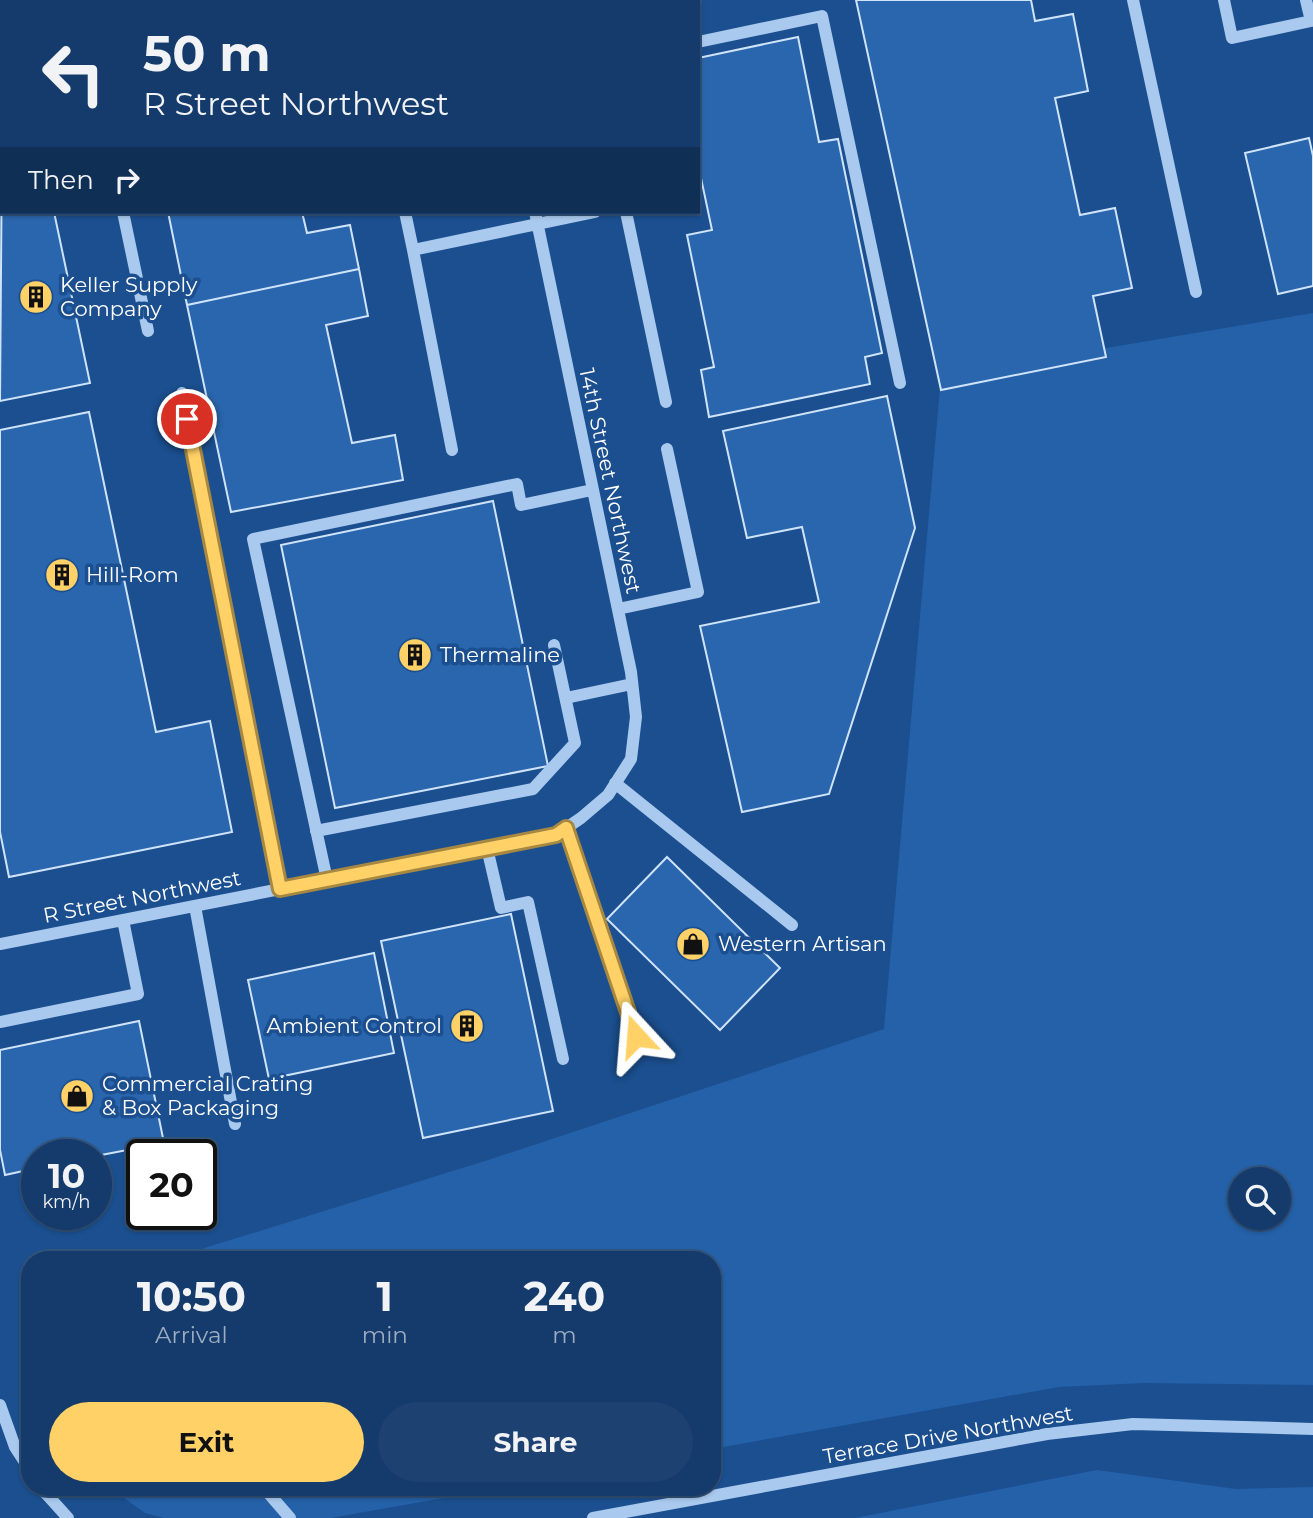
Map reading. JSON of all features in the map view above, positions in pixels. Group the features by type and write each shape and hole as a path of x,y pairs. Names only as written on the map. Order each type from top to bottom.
{"street":[{"path":"1133,0 1196,292"},
{"path":"1224,0 1232,38 1311,21 1306,0"},
{"path":"700,42 822,16 900,383"},
{"path":"123,214 148,331"},
{"path":"405,214 452,450"},
{"path":"413,250 536,218 575,214"},
{"path":"626,214 666,402"},
{"name":"14th Street Northwest","path":"536,218 632,684 636,717 631,759"},
{"path":"182,393 280,889"},
{"path":"618,609 698,592 667,449"},
{"path":"327,880 253,539 517,484 521,505 593,490"},
{"path":"316,831 533,789 575,743 554,645"},
{"path":"566,698 632,684"},
{"name":"R Street Northwest","path":"0,944 556,835 608,795 631,759"},
{"path":"615,783 792,925"},
{"path":"566,828 636,1036"},
{"path":"487,848 501,908 528,902 563,1059"},
{"path":"195,906 235,1124"},
{"path":"0,1022 138,994 123,920"},
{"path":"0,1405 21,1456"},
{"name":"Terrace Drive Northwest","path":"721,1494 1047,1434 1133,1424 1313,1429"},
{"path":"48,1496 68,1518"},
{"path":"271,1496 289,1518"},
{"name":"Terrace Drive Northwest","path":"593,1518 712,1496"}],"shaded area":[{"path":"1313,313 1313,1385 1144,1383 1059,1387 721,1447 721,1251 195,1251 488,1160 884,1029 941,376"},
{"path":"1097,1470 1236,1489 1313,1487 1313,1518 855,1518"},
{"path":"121,1496 455,1496 331,1518 164,1518 145,1513"}],"building":[{"path":"856,0 1031,0 1035,21 1073,14 1088,91 1055,98 1080,215 1115,208 1132,288 1093,296 1106,357 941,390"},
{"path":"798,37 819,142 838,139 882,353 865,357 870,384 709,417 701,370 714,367 687,235 712,230 700,173 700,58"},
{"path":"1309,138 1313,156 1313,286 1278,294 1245,153"},
{"name":"Keller Supply Company","path":"1,214 54,214 90,383 0,401"},
{"path":"168,214 302,214 307,233 350,225 359,269 187,305"},
{"path":"359,269 368,316 326,325 352,443 395,435 403,480 231,512 187,305"},
{"path":"887,396 915,528 829,794 742,812 700,626 819,602 802,527 747,538 723,431"},
{"name":"Hill-Rom","path":"89,412 156,732 210,721 232,832 9,877 0,832 0,430"},
{"name":"Thermaline","path":"493,501 548,766 335,808 281,545"},
{"name":"Western Artisan","path":"667,857 780,968 720,1030 607,919"},
{"name":"Ambient Control","path":"511,914 553,1111 423,1138 381,941"},
{"path":"374,953 394,1053 269,1079 248,980"},
{"name":"Commercial Crating & Box Packaging","path":"139,1021 163,1139 126,1139 126,1150 112,1153 112,1139 21,1139 21,1172 5,1175 0,1150 0,1050"}],"place":[{"name":"Keller Supply Company","path":"36,297"},
{"name":"Hill-Rom","path":"62,575"},
{"name":"Thermaline","path":"415,655"},
{"name":"Western Artisan","path":"693,944"},
{"name":"Ambient Control","path":"467,1026"},
{"name":"Commercial Crating & Box Packaging","path":"77,1096"}],"route":[{"path":"187,419 280,889 556,835 566,828 636,1036"}]}
